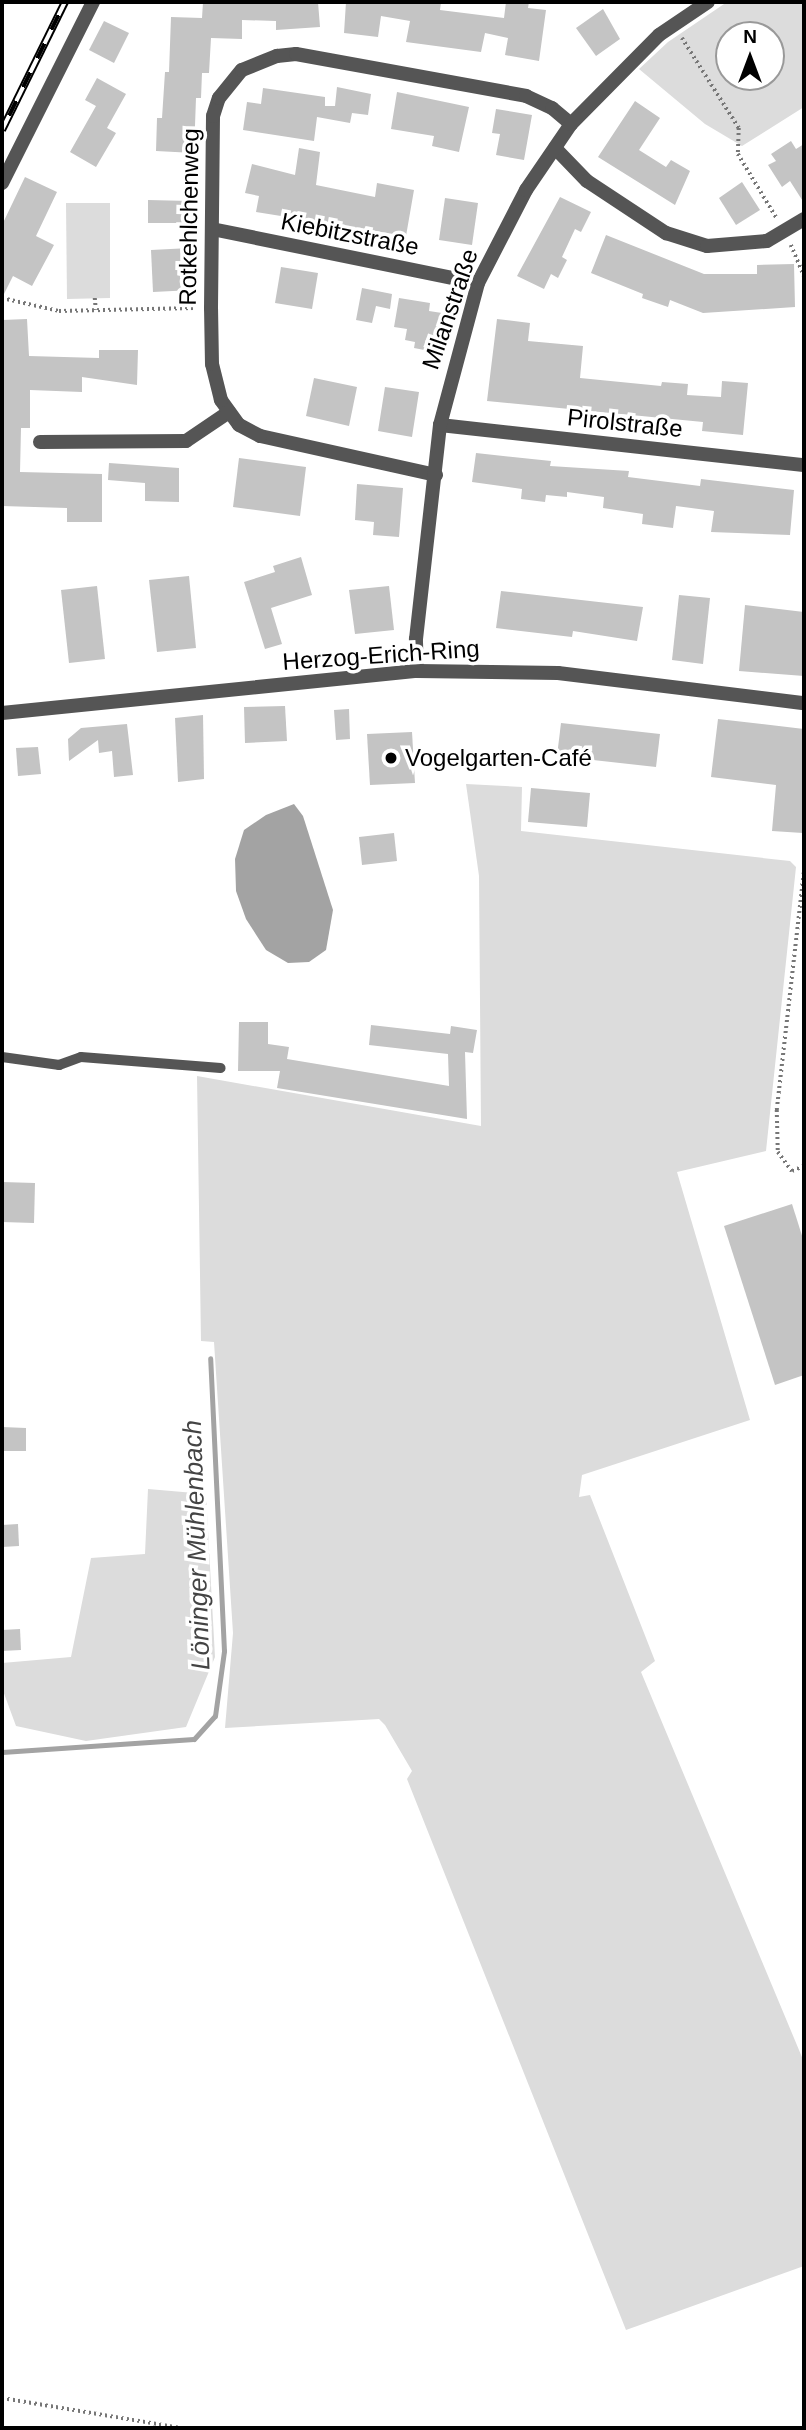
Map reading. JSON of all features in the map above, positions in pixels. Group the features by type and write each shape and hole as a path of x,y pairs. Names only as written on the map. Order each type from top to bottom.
{"street":[{"path":"2,183 93,2"},
{"name":"Milanstraße","path":"417,671 416,639 440,425 478,283 526,190 571,124 674,25 708,2"},
{"name":"Rotkehlchenweg","path":"436,475 272,440 239,425 229,412 215,385 211,308 213,116 219,98 242,70 277,56 296,54 526,96 552,108 571,124"},
{"path":"555,148 587,181 666,233 707,246 767,241 804,219"},
{"name":"Kiebitzstraße","path":"212,229 478,283"},
{"path":"40,442 186,441 229,412"},
{"name":"Pirolstraße","path":"440,425 804,466"},
{"name":"Herzog-Erich-Ring","path":"2,713 417,671 558,673 804,703"}],"lane":[{"path":"2,1057 59,1065 81,1057 221,1068"}],"path":[{"path":"674,25 739,128 738,154 785,232 804,275"},
{"path":"2,298 59,311 211,308"},
{"path":"95,298 96,310"},
{"path":"804,873 777,1110 778,1152 792,1171 804,1166"},
{"path":"2,2398 181,2428"}],"shaded area":[{"path":"727,2 804,2 804,107 742,146 705,124 639,69 668,42"},
{"path":"66,203 110,203 110,298 67,299"},
{"path":"466,784 522,787 521,831 790,861 796,867 766,1151 677,1172 750,1420 582,1475 579,1497 590,1495 655,1661 641,1672 804,2062 804,2266 626,2330 407,1779 412,1771 385,1725 379,1719 225,1728 233,1633 214,1342 201,1341 197,1076 481,1126 479,876"},
{"path":"294,804 303,816 333,910 326,950 309,962 288,963 266,950 246,919 236,891 235,859 244,830 266,815"},
{"path":"148,1489 206,1494 215,1657 186,1727 86,1741 16,1726 2,1688 2,1663 71,1657 91,1558 145,1554"}],"building":[{"path":"203,2 318,2 320,27 276,30 276,21 242,20 242,39 211,38 209,73 202,73 201,98 196,98 194,153 156,151 157,118 162,118 165,72 169,72 171,17 202,18"},
{"path":"346,2 441,2 440,10 504,18 506,2 529,2 528,8 546,10 539,61 505,55 508,38 485,33 481,52 406,42 410,21 381,16 378,37 344,33"},
{"path":"603,9 620,39 596,56 576,28"},
{"path":"104,21 129,33 114,63 89,50"},
{"path":"97,78 126,94 107,128 116,133 96,167 70,152 96,106 85,100"},
{"path":"337,87 371,94 368,115 352,113 350,123 317,117 314,141 243,130 247,102 261,104 263,88 325,97 325,106 335,106"},
{"path":"397,92 469,107 459,152 432,146 434,136 391,129"},
{"path":"635,101 660,118 639,150 666,167 671,160 690,171 675,205 598,157"},
{"path":"496,109 532,115 524,160 496,155 500,134 492,133"},
{"path":"791,141 796,149 804,144 804,203 790,181 782,187 768,165 776,161 771,154"},
{"path":"299,148 320,152 316,185 375,197 377,183 414,190 406,236 256,212 259,196 245,193 252,164 295,175"},
{"path":"25,177 57,192 36,236 54,245 32,286 13,276 2,298 2,225"},
{"path":"742,182 760,210 736,225 719,198"},
{"path":"560,197 591,212 581,232 575,229 562,257 567,260 558,278 551,274 544,289 517,276"},
{"path":"445,198 478,203 472,245 439,240"},
{"path":"148,200 190,201 190,223 148,223"},
{"path":"606,235 704,274 757,274 757,265 794,264 795,307 703,313 670,300 668,307 642,298 643,294 591,273"},
{"path":"190,248 193,290 153,292 151,250"},
{"path":"281,267 318,273 312,309 275,303"},
{"path":"362,288 392,294 390,309 376,306 372,323 356,320"},
{"path":"399,298 430,303 429,311 442,313 435,352 414,348 415,342 405,340 407,329 394,327"},
{"path":"27,319 29,356 99,358 99,350 138,350 137,385 82,377 82,392 30,390 30,428 21,428 20,472 102,474 102,522 67,522 67,508 2,506 2,320"},
{"path":"497,319 530,323 528,341 583,346 580,378 661,386 662,382 688,384 687,395 721,397 722,381 748,383 743,435 702,431 703,422 487,401"},
{"path":"314,378 357,387 349,426 306,416"},
{"path":"385,387 419,392 412,437 378,431"},
{"path":"476,453 551,461 550,466 629,471 628,477 700,486 701,479 794,490 790,535 711,532 714,511 676,506 673,528 642,524 643,514 603,508 604,497 567,492 567,497 546,495 545,502 521,499 522,489 472,482"},
{"path":"239,458 306,467 300,516 233,507"},
{"path":"109,463 179,468 179,502 145,501 145,483 108,480"},
{"path":"357,484 403,488 399,537 373,535 374,522 355,520"},
{"path":"301,557 312,595 271,608 282,644 265,649 244,582 275,572 273,566"},
{"path":"189,576 196,648 157,652 149,580"},
{"path":"97,586 105,659 69,663 61,590"},
{"path":"389,586 394,630 355,634 349,590"},
{"path":"501,591 643,607 637,641 573,631 572,637 496,628"},
{"path":"679,595 710,598 703,664 672,660"},
{"path":"745,605 804,612 804,676 739,671"},
{"path":"285,706 287,741 245,743 244,707"},
{"path":"349,709 350,739 336,740 334,710"},
{"path":"203,715 204,779 178,782 175,718"},
{"path":"718,719 804,729 803,833 772,831 776,785 711,777"},
{"path":"561,723 660,734 656,767 557,756"},
{"path":"127,724 133,775 114,777 112,751 99,753 98,740 69,761 68,739 81,728"},
{"name":"Vogelgarten-Café","path":"412,732 415,783 370,785 367,734"},
{"path":"38,747 41,774 18,776 16,748"},
{"path":"531,788 590,793 587,827 528,822"},
{"path":"394,833 397,861 362,865 359,837"},
{"path":"239,1022 268,1022 268,1044 289,1047 287,1059 449,1086 448,1054 369,1045 371,1025 450,1034 451,1026 477,1030 473,1053 465,1052 467,1119 277,1088 280,1071 238,1071"},
{"path":"2,1182 35,1183 34,1223 2,1222"},
{"path":"792,1204 804,1242 804,1375 775,1385 724,1226"},
{"path":"2,1427 26,1428 26,1451 2,1451"},
{"path":"18,1524 19,1546 2,1547 2,1525"},
{"path":"20,1629 21,1650 2,1651 2,1630"}],"waterway":[{"name":"Löninger Mühlenbach","path":"2,1752 194,1739 215,1716 224,1651 210,1358"}],"railway":[{"path":"2,130 65,2"}],"place":[{"name":"Vogelgarten-Café","path":"391,758"}]}
